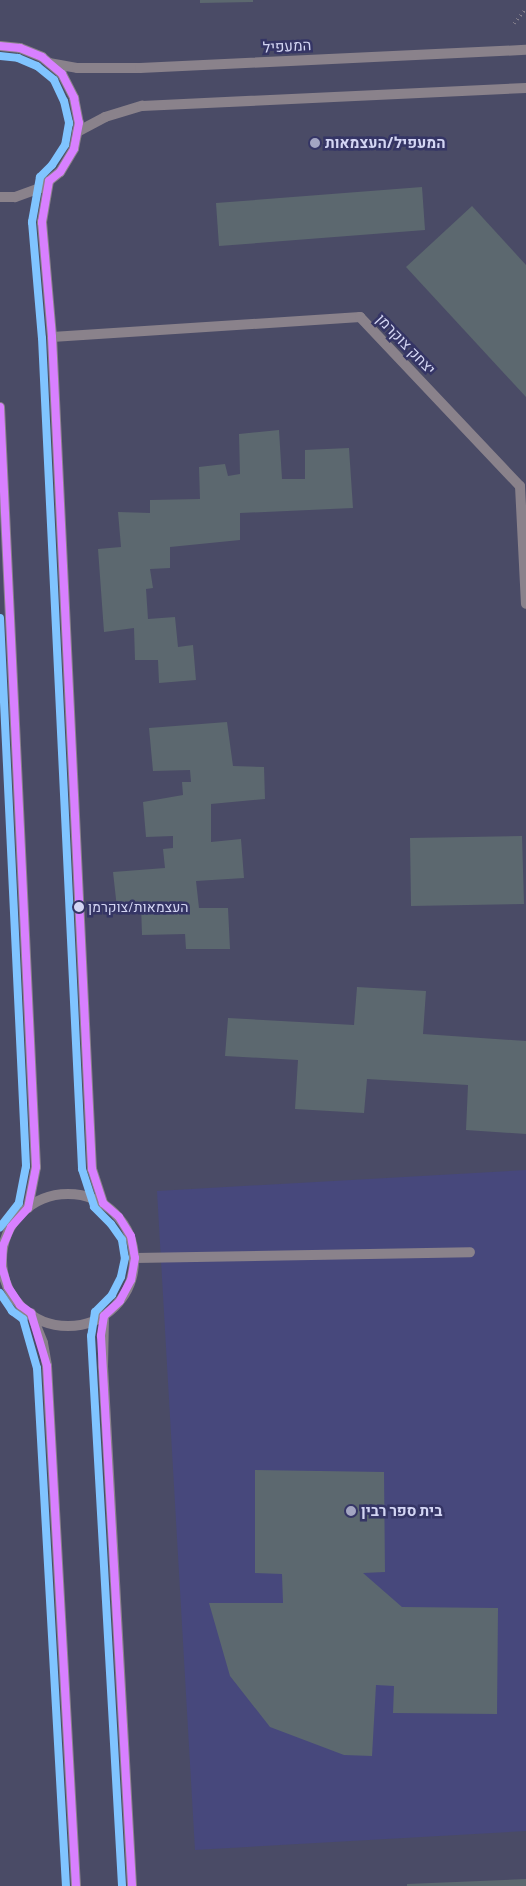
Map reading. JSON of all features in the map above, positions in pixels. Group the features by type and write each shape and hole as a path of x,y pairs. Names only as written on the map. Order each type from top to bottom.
{"street":[{"path":"0,46 20,48 49,63 62,74 74,98 78,132 74,149 60,172 40,188 15,197 0,197"},
{"name":"המעפיל","path":"49,63 78,68 140,68 526,50"},
{"path":"78,132 106,117 142,106 526,88"},
{"path":"49,181 42,222 52,337 92,1169 102,1203"},
{"name":"יצחק צוקרמן","path":"52,337 360,317 520,486 526,604"},
{"path":"0,407 36,1167 28,1208"},
{"path":"31,1313 60,1326 83,1324 104,1316 124,1294 131,1280 135,1258 130,1236 119,1217 102,1203 83,1195 62,1194 42,1199 28,1208 11,1227 4,1246 2,1267 8,1287 31,1313 43,1343 47,1366 76,1886"},
{"path":"135,1258 470,1252"},
{"path":"104,1316 102,1366 132,1886"}],"shaded area":[{"name":"בית ספר רבין","path":"526,1170 526,1831 195,1850 157,1191"}],"building":[{"path":"200,0 253,0 253,2 200,3"},
{"path":"422,187 425,230 219,246 216,203"},
{"path":"472,206 526,265 526,397 406,267"},
{"path":"279,430 282,479 305,479 305,450 349,448 353,508 240,513 240,540 170,547 170,568 150,569 153,588 146,589 148,619 175,617 178,647 193,645 196,680 159,683 158,660 135,660 134,628 104,632 98,549 121,547 118,512 150,513 150,500 200,499 199,467 225,464 228,476 240,474 239,434"},
{"path":"227,722 233,766 264,767 265,799 211,804 211,842 241,839 244,878 196,881 199,908 228,908 230,949 186,949 185,934 142,935 141,905 117,908 113,872 165,868 163,849 173,848 173,836 146,837 143,802 183,795 182,782 191,782 190,770 153,771 149,728"},
{"path":"522,836 524,904 411,906 410,838"},
{"path":"357,987 426,991 423,1034 526,1041 526,1134 466,1130 468,1085 367,1079 364,1113 295,1109 298,1060 225,1056 228,1018 354,1025"},
{"path":"255,1470 384,1472 385,1572 363,1573 402,1607 498,1608 497,1714 393,1713 394,1686 376,1685 372,1756 344,1755 270,1727 230,1676 209,1603 283,1603 282,1574 255,1573"},
{"path":"526,1879 526,1886 407,1886 407,1884"}],"transit line":[{"path":"0,46 20,48 42,57 62,74 74,98 79,123 74,149 60,172 49,181 42,222 52,337 92,1169 103,1203 119,1217 131,1236 135,1258 131,1280 120,1301 104,1316 101,1336 132,1886"},
{"path":"0,56 18,58 37,66 54,80 64,101 69,123 65,145 52,165 40,177 32,222 42,338 82,1169 94,1207 111,1224 122,1240 125,1258 121,1277 112,1295 95,1312 91,1336 122,1886"},
{"path":"0,407 36,1167 28,1208 11,1227 3,1246 2,1267 8,1287 20,1305 31,1313 47,1366 76,1886"},
{"path":"0,618 26,1166 19,1203 0,1227"},
{"path":"0,1293 12,1311 23,1319 37,1368 66,1886"}],"place":[{"name":"המעפיל/העצמאות","path":"315,143"},
{"name":"העצמאות/צוקרמן","path":"79,907"},
{"name":"בית ספר רבין","path":"351,1511"}]}
